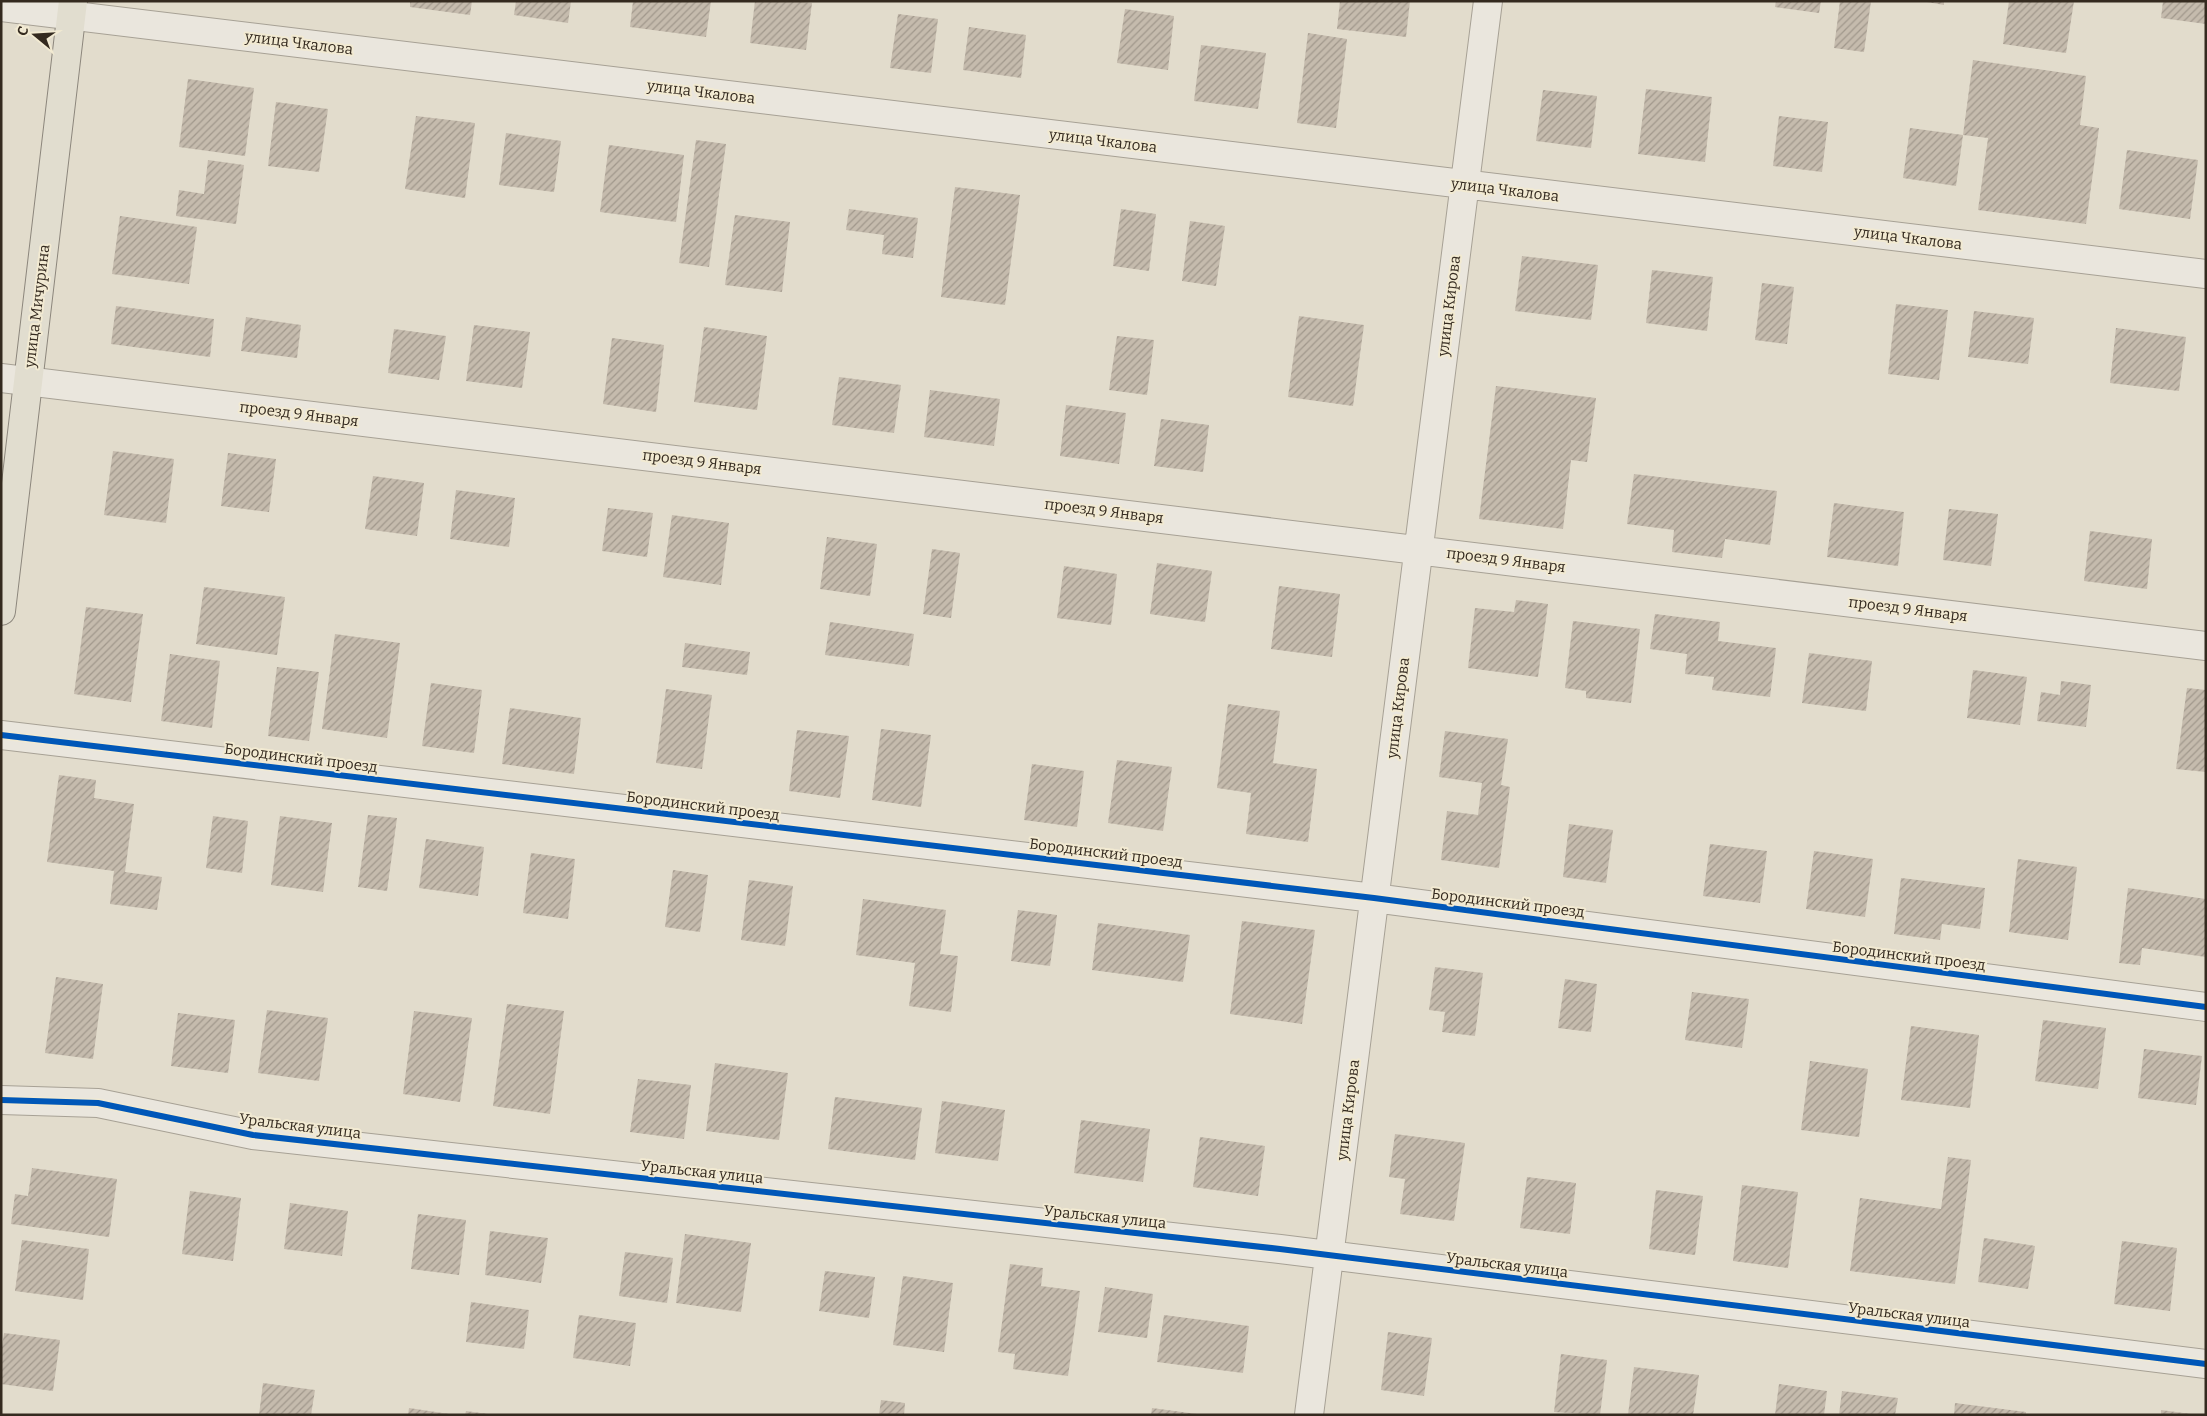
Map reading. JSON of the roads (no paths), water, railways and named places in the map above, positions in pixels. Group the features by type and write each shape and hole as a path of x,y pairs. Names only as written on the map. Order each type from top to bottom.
{"main road":[{"name":"улица Мичурина","path":"1,611 72,8"}],"street":[{"name":"улица Кирова","path":"1309,1415 1488,1"},
{"name":"улица Чкалова","path":"1,7 72,8 1464,186 2206,274"},
{"name":"проезд 9 Января","path":"1,378 2206,646"},
{"name":"Бородинский проезд","path":"1,735 1374,898 2206,1007"},
{"name":"Уральская улица","path":"1,1100 98,1103 253,1134 1329,1255 2206,1364"}]}
